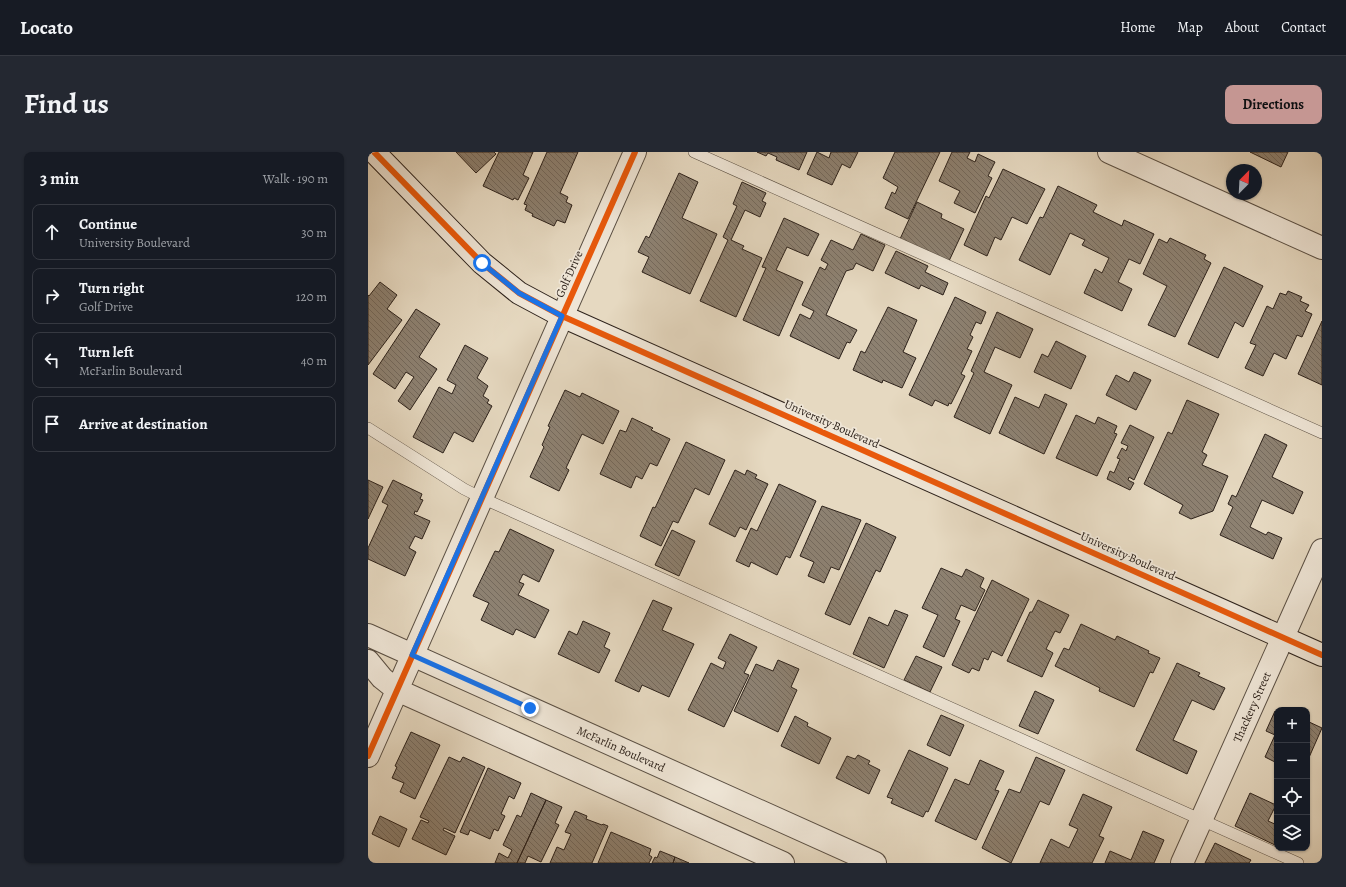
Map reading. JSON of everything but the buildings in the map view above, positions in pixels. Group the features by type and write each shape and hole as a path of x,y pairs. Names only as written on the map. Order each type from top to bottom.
{"street":[{"name":"Golf Drive","path":"368,756 635,152"},
{"path":"1109,152 1322,248"},
{"name":"University Boulevard","path":"376,156 482,263 519,293 562,316 1322,655"},
{"name":"Thackery Street","path":"1182,863 1322,550"},
{"name":"McFarlin Boulevard","path":"368,635 875,863"},
{"path":"368,661 382,678 397,690 783,863"}],"lane":[{"path":"694,152 1322,433"},
{"path":"368,428 464,489 482,498 1298,863"}],"cycle path":[{"path":"374,152 482,263 519,293 562,316 1322,655"},
{"path":"368,756 635,152"}],"route":[{"path":"482,263 519,293 562,316 412,655 530,708"}]}
